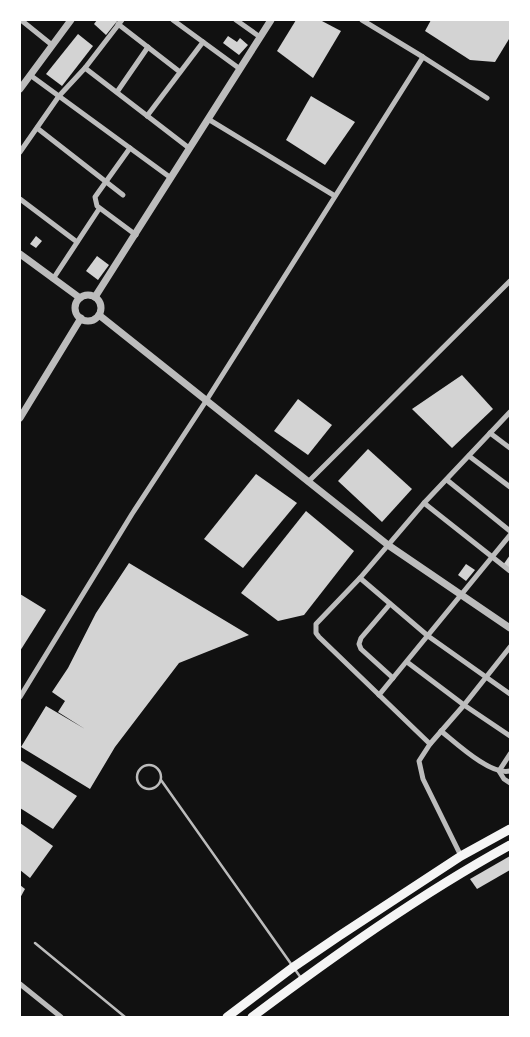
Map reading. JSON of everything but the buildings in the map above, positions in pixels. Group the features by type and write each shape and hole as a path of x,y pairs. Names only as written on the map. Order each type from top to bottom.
{"main road":[{"path":"227,1017 292,968 461,856 510,829"},
{"path":"252,1017 302,979 382,924 510,845"}],"street":[{"path":"21,20 52,46"},
{"path":"20,89 72,20"},
{"path":"173,20 240,68"},
{"path":"236,20 260,37"},
{"path":"95,297 136,236 270,20"},
{"path":"362,20 487,98"},
{"path":"20,152 59,96 85,68 120,22 148,48 180,72"},
{"path":"147,116 203,42"},
{"path":"117,92 148,48"},
{"path":"20,696 132,514 206,401 423,57"},
{"path":"85,68 189,148"},
{"path":"30,75 171,178"},
{"path":"208,119 335,196"},
{"path":"38,128 123,196"},
{"path":"130,148 105,181 95,197 95,202 99,209 136,236"},
{"path":"20,200 78,242"},
{"path":"53,279 99,209"},
{"path":"20,254 80,298"},
{"path":"308,482 510,280"},
{"path":"87,295 95,297 100,303 98,315 89,320 81,318 75,309 80,298 87,295"},
{"path":"98,315 388,545 510,628"},
{"path":"20,418 81,318"},
{"path":"430,744 316,633 315,629 318,621 360,578 424,503 510,412"},
{"path":"490,433 510,448"},
{"path":"469,456 510,487"},
{"path":"447,480 510,531"},
{"path":"424,503 510,571"},
{"path":"379,695 510,535"},
{"path":"360,578 428,636 510,694"},
{"path":"390,604 361,638 359,644 361,649 393,678"},
{"path":"461,856 423,780 419,761 430,744 510,647"},
{"path":"407,662 464,705 510,736"},
{"path":"441,731 474,757 499,771 504,779 510,783"},
{"path":"499,771 510,754"},
{"path":"499,771 510,771"},
{"path":"20,993 22,985 61,1017"}],"lane":[{"path":"161,780 152,789 146,789 140,786 136,774 145,765 157,768 161,780 292,968 302,979"},
{"path":"35,943 125,1017"}]}
